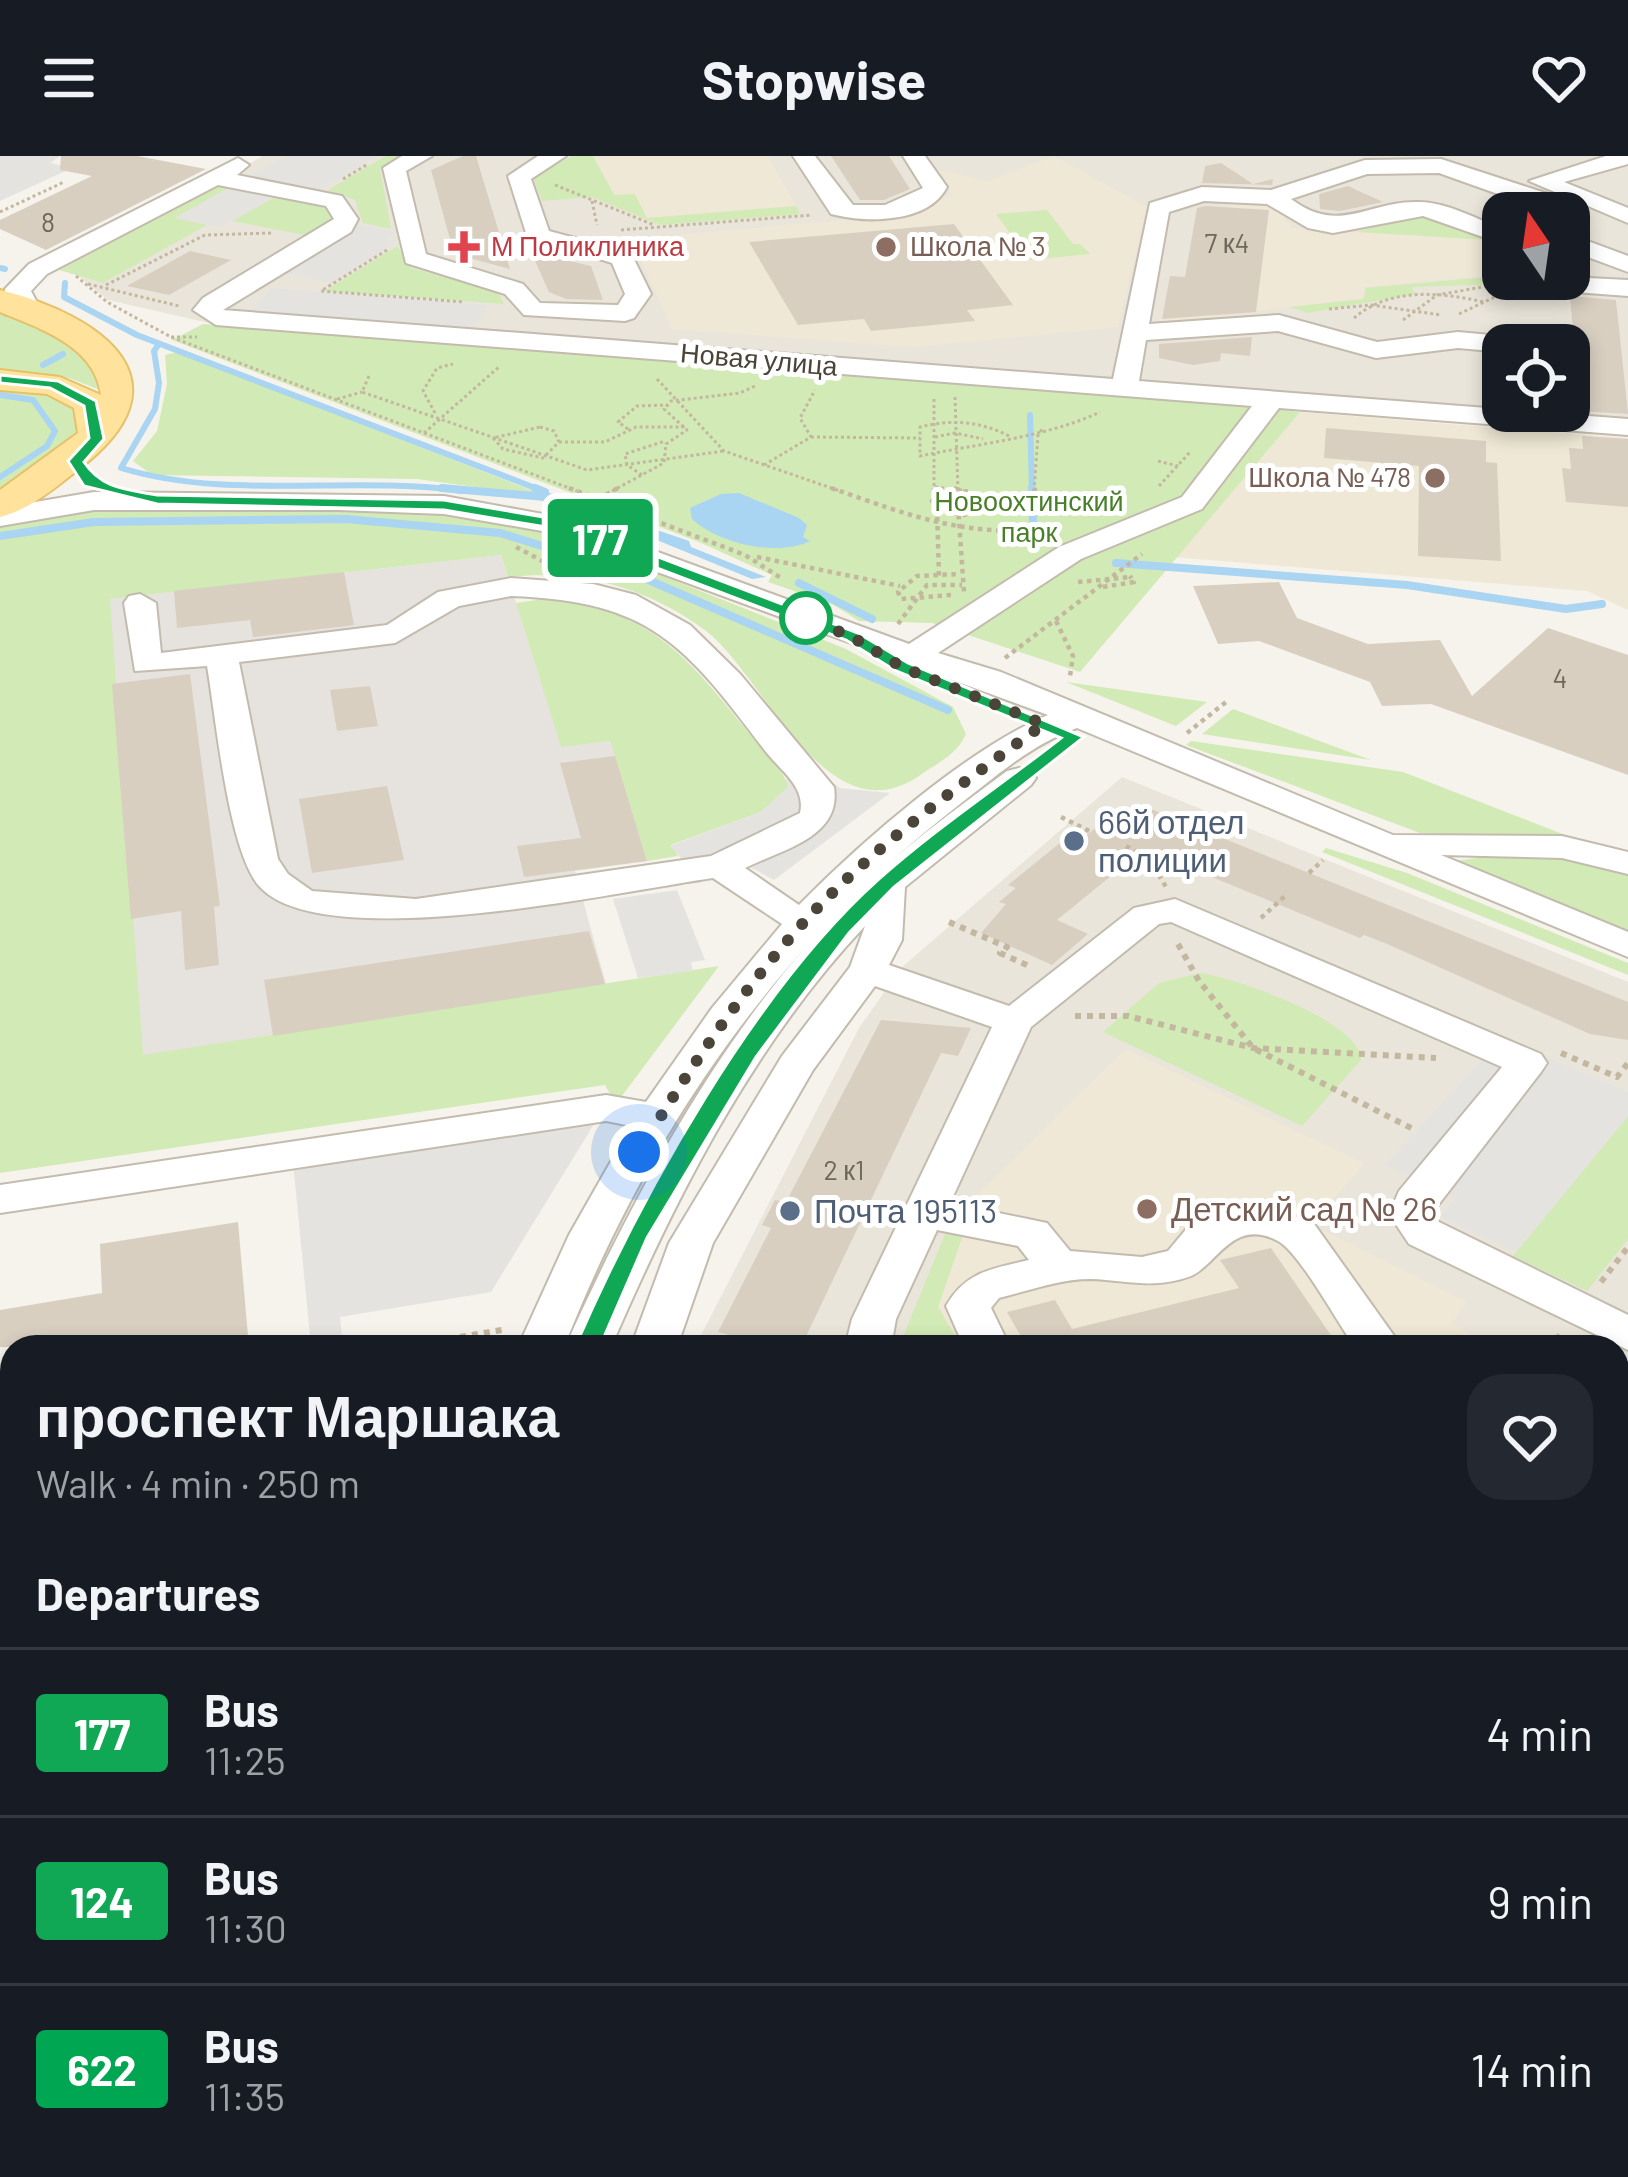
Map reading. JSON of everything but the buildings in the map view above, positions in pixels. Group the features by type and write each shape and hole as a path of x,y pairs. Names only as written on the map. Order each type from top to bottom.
{"main road":[{"path":"0,506 86,450 120,400 110,360 87,340 14,305"},
{"path":"0,380 53,384 77,392 91,404 86,450"}],"street":[{"path":"14,305 18,289 46,270 255,156"},
{"path":"421,156 394,168 416,258 514,289 533,310 625,313"},
{"path":"556,156 518,176 539,236 622,258 638,294 604,347"},
{"path":"804,156 838,209 847,212 894,212 934,192 914,156"},
{"path":"1480,156 1541,181 1554,192"},
{"path":"1541,181 1628,157"},
{"path":"1115,388 1135,332 1158,208 1202,194 1273,197 1365,166 1441,166 1525,192"},
{"path":"206,310 318,242 346,219 334,201 215,178"},
{"path":"1273,197 1303,222 1350,225 1408,209 1427,209 1482,229"},
{"path":"1590,209 1624,215"},
{"path":"1590,250 1628,265"},
{"path":"0,276 46,270"},
{"path":"1135,332 1279,323 1376,350 1458,340 1522,314 1628,288"},
{"name":"Новая улица","path":"206,310 216,317 1270,401 1482,413"},
{"path":"904,642 1070,553 1192,503 1270,401"},
{"name":"Новая улица","path":"1590,423 1628,428"},
{"path":"86,450 90,482 157,500"},
{"path":"0,517 63,503 157,500 399,502 516,515 588,533 852,637 902,667 1360,833 1408,844 1562,847 1628,863"},
{"path":"140,603 146,664 395,633 449,598 511,587 560,587 630,602 670,621 710,657 817,787 820,807 815,819 720,866 416,910 303,901 274,881 260,859 221,655"},
{"path":"852,637 904,642 1066,726 1311,833 1400,855"},
{"path":"593,1335 635,1238 747,1054 842,929 887,883 1066,726"},
{"path":"526,1335 659,1118 806,920 908,827 1066,726"},
{"path":"1360,833 1400,855 1628,946"},
{"path":"720,866 778,910 806,920"},
{"path":"658,1335 691,1243 796,1065 867,970 883,940 887,883"},
{"path":"871,1335 1014,1022 1147,916 1175,910 1527,1063 1414,1201 1410,1214 1424,1233 1628,1334"},
{"path":"867,970 1014,1022"},
{"path":"0,1199 607,1108 659,1118"},
{"path":"926,1213 1032,1234 1060,1268"},
{"path":"980,1335 968,1306 985,1286 1091,1264 1142,1272 1182,1263 1208,1232 1261,1221 1282,1223 1297,1232 1370,1335"}],"path":[{"path":"0,212 64,182"},
{"path":"551,184 659,227"},
{"path":"620,230 847,212"},
{"path":"46,270 84,284 106,285 204,231 238,226 318,242"},
{"path":"400,242 321,291 476,303"},
{"path":"84,284 171,337 745,555 782,575 774,589"},
{"path":"106,285 118,294 206,310"},
{"path":"1372,320 1318,311 1437,295 1466,286 1510,286 1487,303 1446,316 1391,320"},
{"path":"107,302 118,294"},
{"path":"1402,320 1437,295 1487,303"},
{"path":"1348,326 1371,305 1446,316"},
{"path":"423,434 504,362 491,363"},
{"path":"443,418 424,401 423,391 437,368 456,363"},
{"path":"362,392 369,376"},
{"path":"653,376 724,451"},
{"path":"670,390 677,383"},
{"path":"628,429 618,422 630,411 667,405 677,398 740,394 758,385"},
{"path":"1009,436 997,428 935,423 920,428 920,456 956,449 1042,428 1099,413 1115,388"},
{"path":"811,437 800,418 815,390"},
{"path":"335,399 362,392 493,438 503,449 587,470 724,451 937,525 958,530 1051,530"},
{"path":"934,400 940,582"},
{"path":"745,555 900,586 939,568 959,570 955,402"},
{"path":"667,405 669,416 686,427"},
{"path":"493,438 540,427 554,430 559,442"},
{"path":"542,458 559,442 596,443 628,429 686,427"},
{"path":"598,499 664,463 662,450 686,427"},
{"path":"1042,428 1034,499 1042,507"},
{"path":"693,452 711,434"},
{"path":"935,437 955,434 986,441"},
{"path":"764,465 811,437 920,438"},
{"path":"642,475 623,458 628,450 670,441"},
{"path":"1145,500 1192,449"},
{"path":"1158,461 1178,466"},
{"path":"935,487 974,493 983,504"},
{"path":"934,497 1115,514 1094,519"},
{"path":"937,508 959,502"},
{"path":"958,517 975,514 983,504"},
{"path":"507,543 546,563 560,576 560,587"},
{"path":"1003,659 1146,551"},
{"path":"785,564 790,557"},
{"path":"1090,581 1103,587 1134,582 1122,570"},
{"path":"904,642 920,590 940,582 962,585"},
{"path":"900,586 901,599 919,598"},
{"path":"1076,594 1086,599"},
{"path":"1056,621 1073,656 1070,676"},
{"path":"1184,735 1226,701"},
{"path":"1061,817 1091,832"},
{"path":"1126,846 1150,860 1166,888"},
{"path":"1309,873 1323,860"},
{"path":"1254,924 1285,896"},
{"path":"950,922 1007,947 1000,953 1034,968"},
{"path":"1177,943 1199,981 1253,1048 1413,1129"},
{"path":"1065,1016 1128,1016 1253,1048 1454,1059"}],"shaded area":[{"path":"0,156 60,156 50,163 72,168 0,201"},
{"path":"263,156 1628,156 1628,428 1590,425 1590,324 1482,324 1482,417 209,323 108,300 77,275 58,270"},
{"path":"286,156 379,156 321,189 250,175"},
{"path":"593,156 768,156 796,206 647,218 615,195"},
{"name":"Школа № 3","path":"1054,156 1147,207 1118,327 913,347 672,329 632,239 910,214 952,195 934,169 988,181"},
{"path":"229,188 275,197 221,227 174,218"},
{"path":"1231,204 1275,207 1292,228 1482,240 1482,276 1364,287 1363,298 1159,323 1166,298 1191,299"},
{"path":"358,224 395,232 386,239 397,241 332,283 280,272"},
{"path":"271,288 489,305 469,333 247,316"},
{"name":"Школа № 478","path":"1300,412 1482,426 1482,432 1628,438 1628,610 1587,591 1173,557"},
{"path":"501,555 561,746 610,741 647,861 575,871 606,984 142,1056 109,599"},
{"path":"818,771 840,788 890,793 774,880 726,854 688,866 670,846 761,812 788,787 786,779"},
{"path":"1122,777 1628,982 1628,1335 701,1335 859,1028 902,967"},
{"path":"677,890 705,960 691,962 693,971 638,978 613,899"},
{"path":"1502,1038 1628,1092 1628,1116 1516,1252 1440,1217 1456,1198 1385,1165"},
{"name":"Детский сад № 26","path":"1126,1049 1365,1164 1310,1224 1467,1302 1451,1324 1473,1335 954,1335 938,1307 975,1197"},
{"path":"599,1116 491,1292 340,1317 342,1335 310,1335 293,1162"}],"green space":[{"path":"386,156 404,156 380,168 391,229 363,223 355,200 328,190"},
{"path":"572,156 593,156 614,195 635,194 647,218 796,206 800,214 660,225 592,197 542,201 533,177"},
{"path":"218,183 245,189 228,188 176,218 207,225 103,283 60,270"},
{"path":"258,193 325,204 334,216 310,236 232,221 273,198"},
{"path":"1047,210 1073,244 1090,254 1030,260 996,214"},
{"path":"1418,215 1482,240 1357,232"},
{"path":"397,246 411,268 498,292 504,304 325,291"},
{"path":"1482,278 1482,285 1411,287 1416,294 1308,313 1290,307 1364,299 1366,288"},
{"path":"0,309 66,338 101,373 100,390 69,378 0,372"},
{"name":"Новоохтинский парк","path":"203,324 935,374 1300,412 1080,672 932,623 859,621 832,604 768,582 772,575 699,542 172,340"},
{"path":"177,352 541,496 417,479 152,475 133,461 157,431 167,384 165,355"},
{"path":"0,385 49,391 81,410 81,424 54,460 0,496"},
{"path":"70,510 457,514 557,534 846,649 953,707 966,734 952,753 919,776 886,790 855,786 826,769 799,744 728,652 684,616 612,584 561,576 508,577 501,555 110,599 143,1055 719,966 616,1104 605,1085 0,1173 0,527"},
{"path":"550,598 614,614 662,640 723,701 789,787 761,812 671,845 678,856 647,861 610,741 561,747 516,603"},
{"path":"1066,682 1207,702 1176,726"},
{"path":"1233,709 1371,760 1202,734"},
{"path":"1191,741 1403,772 1578,840 1420,833 1186,745"},
{"path":"1326,848 1407,873 1628,963 1628,975 1322,852"},
{"path":"1498,855 1558,856 1628,875 1628,935 1448,862"},
{"path":"1199,973 1293,1003 1319,1016 1355,1045 1361,1060 1302,1126 1103,1032 1159,983"},
{"path":"1628,1116 1628,1239 1587,1291 1513,1256"},
{"path":"945,1234 963,1235 938,1307 955,1335 904,1335"}],"water":[{"path":"534,488 689,541 691,547 766,577 752,579 569,504 542,501 546,496"},
{"path":"739,493 799,518 807,525 803,537 810,541 782,548 749,545 717,535 692,519 690,508 721,494"}],"waterway":[{"path":"0,268 5,269"},
{"path":"65,283 64,297 137,335 543,491"},
{"path":"159,344 154,351 159,383 155,409 121,468 162,478 247,486 377,485 462,491"},
{"path":"43,365 63,354"},
{"path":"0,395 33,400 55,431 47,446 0,477"},
{"path":"1030,415 1032,491"},
{"path":"442,488 557,498"},
{"path":"535,488 545,492"},
{"path":"1032,488 1033,524"},
{"path":"0,536 94,522 346,519 500,533 637,575 948,710"},
{"path":"1116,563 1407,585 1566,609 1602,604"},
{"path":"799,583 872,619"}],"bus line":[{"name":"177","path":"0,380 53,384 77,392 91,404 97,439 76,461 90,482 107,490 157,500 444,505 555,524 852,637 902,667 1075,737 887,883 842,929 747,1054 635,1238 593,1335"}],"place":[{"name":"М Поликлиника","path":"464,247"},
{"name":"Школа № 3","path":"886,247"},
{"name":"Школа № 478","path":"1435,478"},
{"name":"66й отдел полиции","path":"1074,841"},
{"name":"Детский сад № 26","path":"1147,1209"},
{"name":"Почта 195113","path":"790,1211"}],"route":[{"path":"639,1152 714,1037 806,920 908,827 1044,724 902,667 852,637 806,618"}]}
